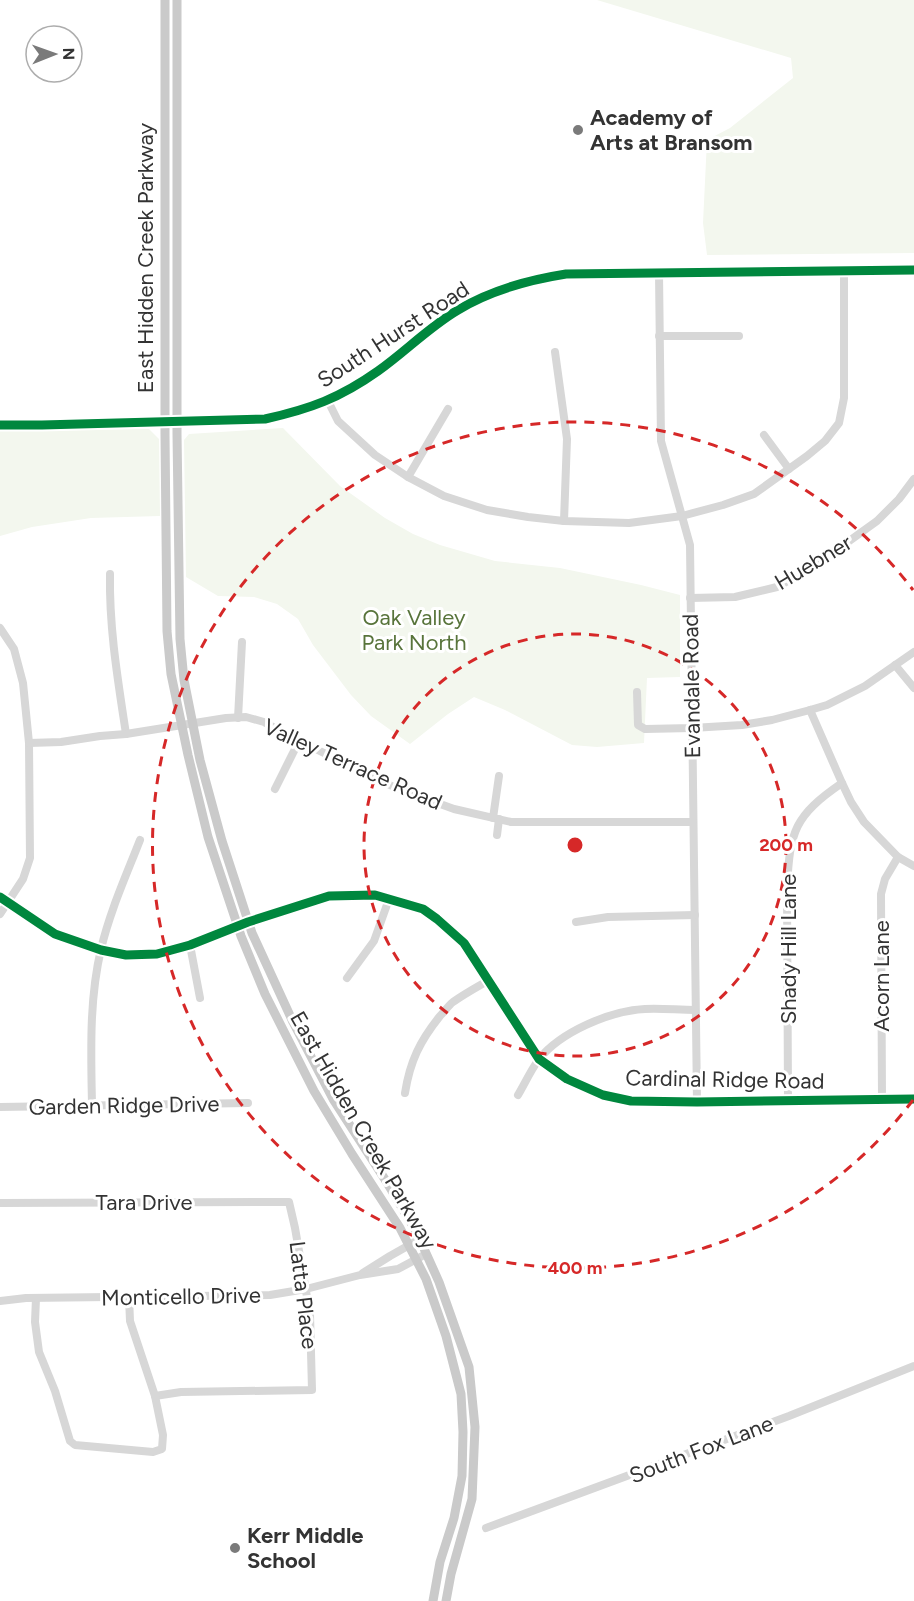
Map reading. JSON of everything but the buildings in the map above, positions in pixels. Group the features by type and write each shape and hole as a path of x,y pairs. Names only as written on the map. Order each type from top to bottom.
{"main road":[{"name":"East Hidden Creek Parkway","path":"165,0 165,421 167,631 171,674 208,837 241,936 265,994 314,1091 409,1245 426,1279 446,1336 461,1394 462,1476 452,1526 440,1562 433,1601"},
{"name":"East Hidden Creek Parkway","path":"177,0 177,420 180,639 184,680 200,760 222,841 248,922 293,1022 333,1099 387,1181 420,1239 439,1282 469,1367 475,1427 472,1499 446,1601"}],"street":[{"name":"South Hurst Road","path":"0,425 265,419 300,411 350,390 458,310 510,287 536,279 566,274 914,270"},
{"path":"328,401 338,421 375,455 408,477 444,496 487,510 564,521 629,523 682,516 754,494 825,441 839,423 844,398 844,271"},
{"name":"Evandale Road","path":"659,273 661,441 690,545 697,1102"},
{"path":"660,336 739,336"},
{"path":"555,352 567,439 564,521"},
{"path":"408,477 448,409"},
{"path":"764,435 789,469"},
{"name":"Huebner","path":"690,598 735,597 777,587 813,567 877,521 899,499 914,479"},
{"path":"110,574 110,604 116,668 126,734"},
{"path":"0,628 14,649 23,683 29,743 30,858 23,879 3,899 0,914"},
{"path":"238,718 242,642"},
{"path":"637,692 638,724 645,729 742,725 772,720 827,705 865,686 914,652"},
{"path":"895,665 914,688"},
{"path":"810,710 851,802 864,822 898,857 914,867"},
{"name":"Valley Terrace Road","path":"29,743 61,742 246,717 264,722 396,788 454,809 511,822 693,822"},
{"path":"275,789 299,741"},
{"path":"497,835 499,777"},
{"name":"Shady Hill Lane","path":"788,1100 787,887 789,854 794,832 804,814 820,798 842,783"},
{"path":"92,1105 91,1026 100,951 110,914 140,840"},
{"name":"Acorn Lane","path":"882,1100 881,894 885,879 898,857"},
{"name":"Cardinal Ridge Road","path":"3,899 55,934 100,951 126,955 157,954 190,945 248,922 329,896 375,895 423,909 437,918 464,943 539,1059 567,1079 603,1095 631,1101 914,1100"},
{"path":"347,978 374,941 389,899"},
{"path":"576,922 608,916 696,915"},
{"path":"190,945 200,998"},
{"path":"405,1093 413,1059 430,1029 450,1004 489,980"},
{"path":"518,1095 539,1059 568,1035 586,1025 625,1011 695,1010"},
{"name":"Garden Ridge Drive","path":"0,1107 248,1103"},
{"name":"Tara Drive","path":"0,1203 289,1202"},
{"name":"Latta Place","path":"155,1396 181,1392 312,1390 310,1314 289,1202"},
{"name":"Monticello Drive","path":"360,1275 420,1239"},
{"name":"Monticello Drive","path":"0,1301 36,1298 270,1294 306,1289 360,1275 398,1269 426,1254"},
{"path":"36,1298 35,1322 39,1352 55,1391 70,1441 75,1445 153,1452 162,1449 163,1435 155,1396 130,1321 129,1297"},
{"name":"South Fox Lane","path":"486,1528 780,1419 914,1366"}],"green space":[{"path":"597,0 914,0 914,253 707,255 703,223 707,140 730,128 793,78 791,58"},
{"name":"Oak Valley Park North","path":"283,428 340,486 385,518 413,534 440,545 495,561 560,568 680,595 680,677 647,678 644,743 597,747 572,745 505,710 474,697 410,744 371,716 351,695 313,645 298,619 277,604 254,597 218,596 186,577 184,440 189,434"},
{"path":"149,429 159,439 160,516 91,518 32,527 0,536 0,431"}],"cycle path":[{"path":"0,425 265,419 311,407 364,380 388,364 437,324 471,303 510,287 566,274 914,270"},
{"path":"0,897 55,934 101,950 126,955 157,954 190,945 248,922 329,896 375,895 423,909 437,919 464,943 539,1059 567,1079 603,1095 631,1101 697,1102 914,1099"}],"place":[{"name":"Academy of Arts at Bransom","path":"578,130"},
{"name":"Kerr Middle School","path":"235,1548"}]}
